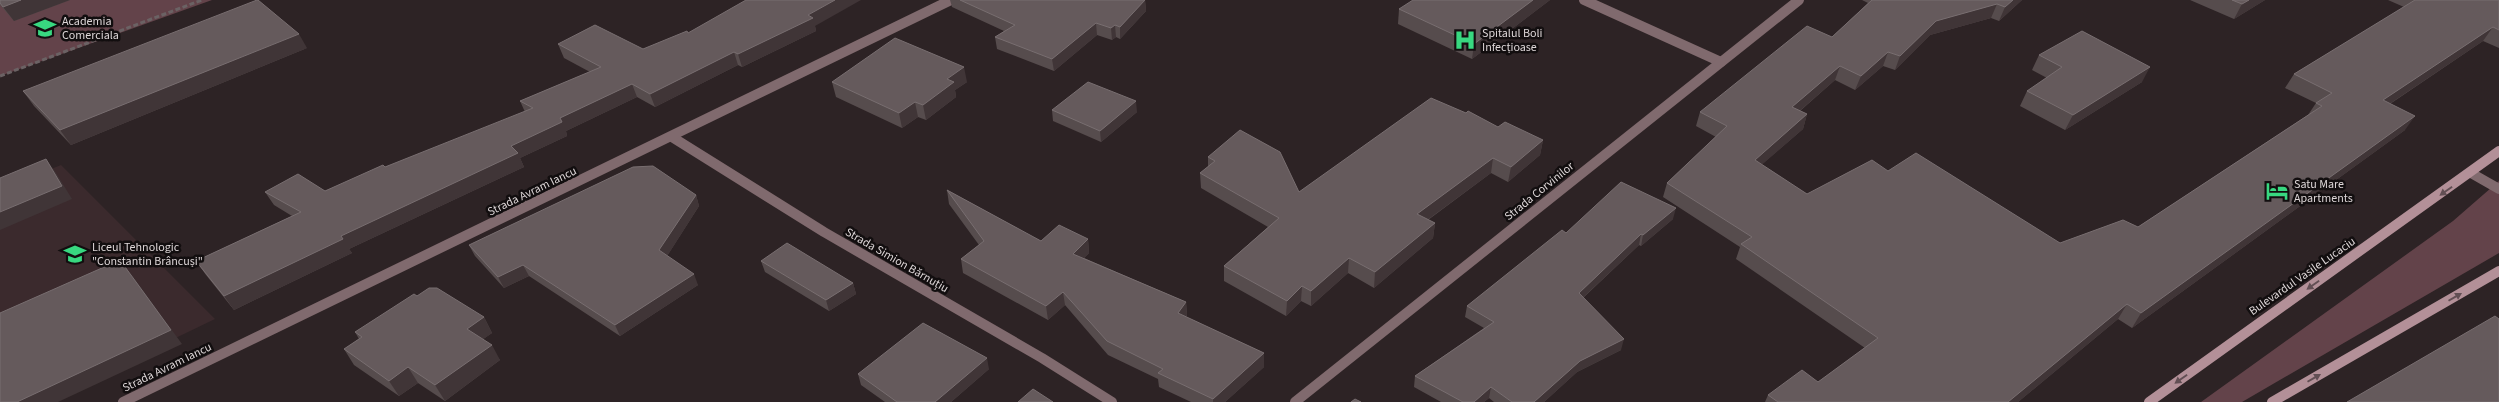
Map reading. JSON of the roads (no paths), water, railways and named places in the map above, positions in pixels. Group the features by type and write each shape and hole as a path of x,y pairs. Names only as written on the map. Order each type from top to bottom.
{"main road":[{"name":"Bulevardul Vasile Lucaciu","path":"2149,402 2471,173 2499,151"},
{"path":"2272,402 2499,271"}],"street":[{"name":"Strada Avram Iancu","path":"123,402 951,0"},
{"path":"1584,0 1721,62"},
{"name":"Strada Corvinilor","path":"1295,402 1799,0"},
{"name":"Strada Simion Bărnuțiu","path":"672,137 824,232 1042,358 1112,402"},
{"path":"2471,173 2499,189"}],"place":[{"name":"Academia Comerciala","path":"45,28"},
{"name":"Spitalul Boli Infecțioase","path":"1465,40"},
{"name":"Satu Mare Apartments","path":"2277,191"},
{"name":"Liceul Tehnologic \"Constantin Brâncuși\"","path":"75,254"}]}
